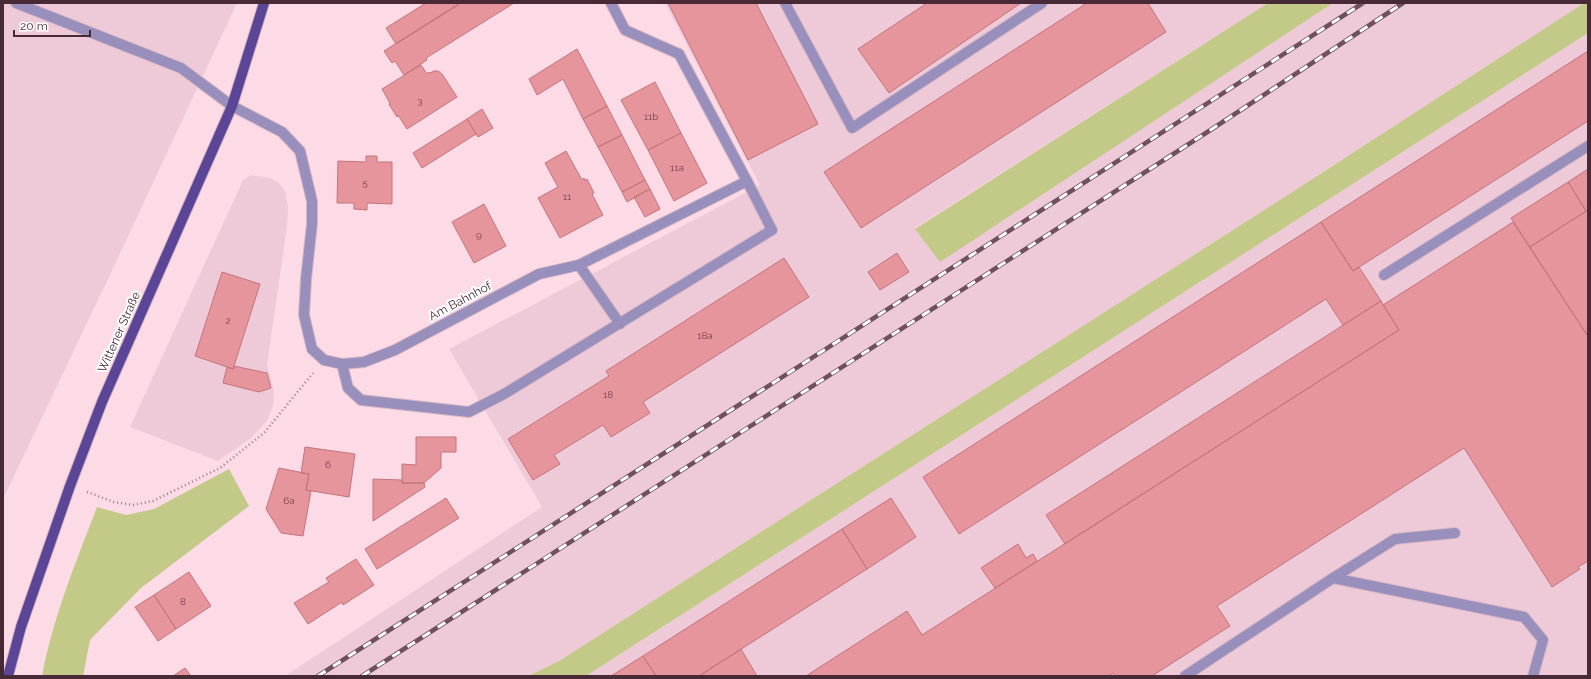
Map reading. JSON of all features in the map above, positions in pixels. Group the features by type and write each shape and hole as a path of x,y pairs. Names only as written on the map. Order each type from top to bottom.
{"main road":[{"name":"Wittener Straße","path":"8,676 21,627 70,486 102,402 232,106 264,3"}],"street":[{"path":"16,3 181,68 232,106 282,132 300,151 312,202 312,224 304,315 312,349 324,360"},
{"path":"342,364 348,388 361,400 469,412 504,394 772,230 679,54 626,30 611,3"},
{"path":"786,3 852,128 1042,3"},
{"path":"1384,275 1588,146"},
{"name":"Am Bahnhof","path":"324,360 342,364 364,362 395,350 539,274 579,265 747,181"},
{"path":"579,265 620,324"},
{"path":"1185,676 1333,578 1395,539 1455,533"},
{"path":"1333,578 1524,617 1543,640 1533,676"}],"path":[{"path":"70,486 114,502 133,505 153,501 220,468 264,433 324,360"}],"shaded area":[{"path":"3,3 237,3 3,499"},
{"path":"665,3 1268,3 915,228 940,261 1333,3 1584,3 1297,189 559,661 528,676 285,676 542,507 449,349 760,185"},
{"path":"1588,33 1588,676 586,676"},
{"path":"251,175 270,178 279,183 285,191 288,207 287,226 267,365 273,386 274,398 273,406 267,421 250,439 218,461 130,427 243,180"}],"green space":[{"path":"1268,3 1333,3 940,262 915,229"},
{"path":"1584,3 1588,3 1588,33 586,676 528,676 559,661 1297,189"},
{"path":"229,469 249,506 141,588 90,640 83,676 42,676 52,632 73,569 97,507 126,515 154,509"}],"building":[{"path":"426,3 457,3 458,5 396,44 386,28"},
{"path":"460,3 514,3 426,58 427,60 404,75 395,61 392,63 384,51"},
{"path":"668,3 756,3 818,124 748,160"},
{"path":"927,3 1021,3 889,93 858,49"},
{"path":"1087,3 1148,3 1166,32 861,228 824,172"},
{"path":"577,49 607,106 583,119 563,79 537,95 529,79"},
{"path":"1588,51 1588,121 1353,271 1321,222"},
{"path":"421,65 427,74 429,72 438,71 442,74 457,97 407,129 398,115 397,117 382,89"},
{"path":"655,82 681,133 648,150 621,100"},
{"path":"607,106 622,135 598,147 583,119"},
{"path":"482,109 493,128 478,137 467,119"},
{"path":"467,119 476,134 422,168 413,153"},
{"path":"681,133 707,183 674,201 648,150"},
{"path":"622,135 645,180 622,192 598,147"},
{"path":"566,151 582,180 584,178 585,181 587,179 594,193 592,194 603,215 560,238 538,198 558,187 545,163"},
{"path":"366,156 377,156 377,162 392,162 392,204 367,203 367,210 354,209 354,203 337,203 338,161 366,162"},
{"path":"1588,169 1588,210 1586,211 1568,182"},
{"path":"645,180 650,189 627,202 622,192"},
{"path":"1568,182 1586,211 1530,247 1511,218"},
{"path":"650,189 660,209 645,217 634,197"},
{"path":"484,204 506,246 474,263 452,222"},
{"path":"1588,210 1588,334 1587,335 1530,247"},
{"path":"1321,222 1353,271 1359,267 1381,301 1343,325 1326,299 959,534 923,477"},
{"path":"1513,222 1587,335 1588,334 1588,561 1578,567 1580,569 1552,587 1464,448 1217,606 1230,626 1152,676 1115,676 1113,673 1108,676 806,676 907,611 922,635 1399,330 1383,305"},
{"path":"897,253 909,272 880,290 868,272"},
{"path":"784,258 809,297 643,402 650,413 611,437 603,425 554,455 560,464 533,480 508,439 609,376 606,371"},
{"path":"222,272 260,284 233,369 195,356"},
{"path":"1381,301 1399,330 1065,544 1046,515"},
{"path":"234,366 267,373 271,388 259,392 223,383 227,367 233,369"},
{"path":"416,437 456,437 456,452 441,452 441,468 424,483 402,483 402,464 416,465"},
{"path":"305,447 355,454 349,497 306,490 309,474 301,473"},
{"path":"279,468 309,474 306,490 311,491 303,536 281,533 266,509"},
{"path":"373,479 402,480 402,483 424,483 425,487 373,521"},
{"path":"446,498 459,518 377,569 365,549"},
{"path":"891,498 916,537 867,569 842,529"},
{"path":"842,529 867,569 699,676 656,676 643,656"},
{"path":"1018,544 1026,558 1033,554 1037,561 995,588 981,568"},
{"path":"356,559 374,585 343,605 342,602 308,624 294,603 329,582 326,578"},
{"path":"189,572 211,606 176,629 154,595"},
{"path":"154,595 176,629 158,641 135,607"},
{"path":"741,649 757,676 699,676"},
{"path":"643,656 656,676 611,676"},
{"path":"185,668 191,676 173,676"}],"railway":[{"path":"318,676 1363,3"},
{"path":"362,676 1209,131 1403,3"}]}
